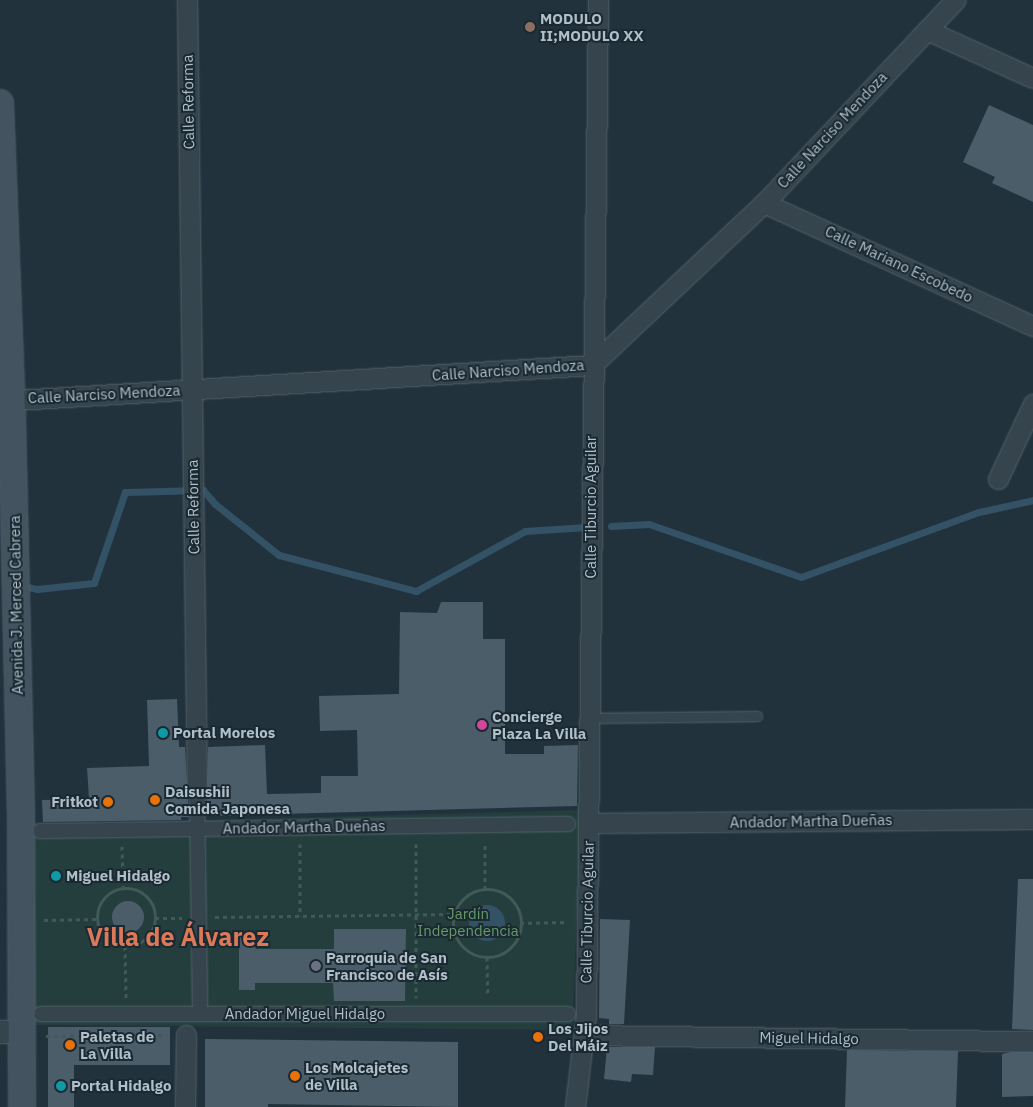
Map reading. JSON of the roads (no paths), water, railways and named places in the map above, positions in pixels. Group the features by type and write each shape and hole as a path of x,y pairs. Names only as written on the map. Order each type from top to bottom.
{"main road":[{"name":"Avenida J. Merced Cabrera","path":"0,103 12,582 22,1107"}],"street":[{"name":"Calle Reforma","path":"187,0 200,1014"},
{"name":"Calle Tiburcio Aguilar","path":"575,1107 586,1035 577,1015 588,823 592,365 598,0"},
{"name":"Calle Narciso Mendoza","path":"6,400 592,365 764,203 955,0"},
{"path":"927,30 1033,78"},
{"name":"Calle Mariano Escobedo","path":"764,203 1033,326"},
{"path":"998,479 1033,404"},
{"name":"Andador Martha Dueñas","path":"588,823 1033,819"},
{"name":"Andador Martha Dueñas","path":"40,831 568,824"},
{"name":"Andador Miguel Hidalgo","path":"41,1014 577,1015"},
{"path":"185,1107 186,1035"},
{"name":"Miguel Hidalgo","path":"586,1035 1033,1041"}],"lane":[{"path":"590,718 758,716"}],"water":[{"path":"487,905 494,906 500,910 504,916 504,930 500,936 494,940 487,941 480,940 474,936 470,930 469,923 470,916 474,910 480,906"}],"waterway":[{"path":"22,586 37,589 94,583 125,492 203,490 215,504 279,555 416,591 525,531 587,527"},
{"path":"611,526 649,524 801,577 979,512 1033,500"}],"place":[{"name":"MODULO II;MODULO XX","path":"530,27"},
{"name":"Concierge Plaza La Villa","path":"482,725"},
{"name":"Portal Morelos","path":"163,733"},
{"name":"Daisushii Comida Japonesa","path":"155,800"},
{"name":"Fritkot","path":"108,802"},
{"name":"Miguel Hidalgo","path":"56,876"},
{"name":"Parroquia de San Francisco de Asís","path":"316,966"},
{"name":"Los Jijos Del Máiz","path":"538,1037"},
{"name":"Paletas de La Villa","path":"70,1045"},
{"name":"Los Molcajetes de Villa","path":"295,1076"},
{"name":"Portal Hidalgo","path":"61,1086"}],"district":[{"name":"Villa de Álvarez","path":"178,937"}],"park label":[{"name":"Jardín Independencia","path":"468,922"}]}
